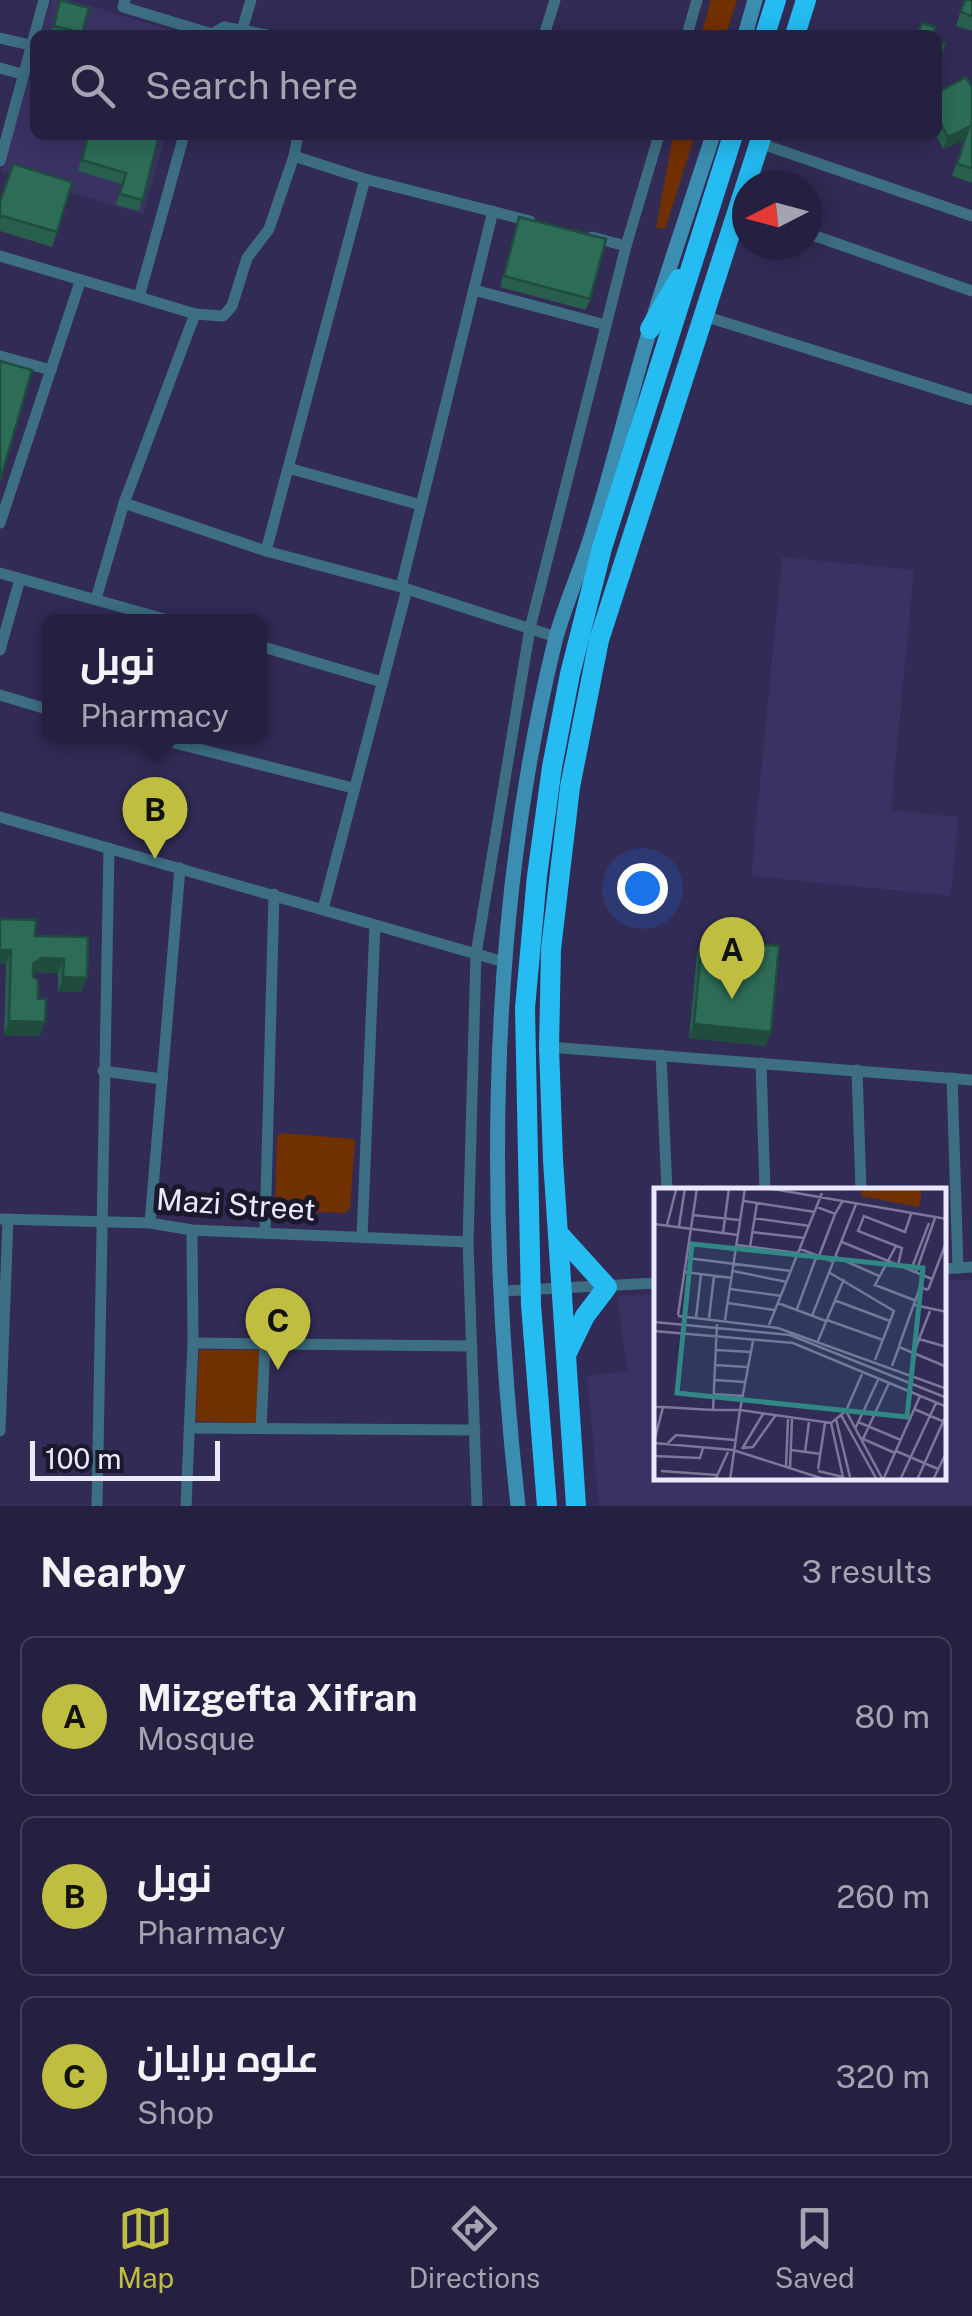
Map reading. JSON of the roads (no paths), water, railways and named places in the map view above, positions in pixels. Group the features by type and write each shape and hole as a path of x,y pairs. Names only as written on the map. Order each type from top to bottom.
{"highway":[{"path":"766,30 776,0"},
{"path":"796,30 806,0"},
{"path":"548,1506 531,1290 525,1008 537,876 570,674 602,548 731,140"},
{"path":"753,170 761,140"},
{"path":"650,329 701,237"},
{"path":"576,1506 549,1047 552,949 570,787 599,640 732,239"},
{"path":"558,1233 607,1287 585,1316 566,1354"}],"main road":[{"path":"747,30 756,0"},
{"path":"518,1506 497,1162 504,962 526,796 556,638 590,540 650,329 711,140"}],"street":[{"path":"35,30 44,0"},
{"path":"125,0 123,7 199,30"},
{"path":"219,30 242,30 251,0"},
{"path":"546,30 555,0"},
{"path":"688,30 697,0"},
{"path":"0,38 30,46 0,161"},
{"path":"0,68 22,74"},
{"path":"139,297 183,140"},
{"path":"0,256 195,314 224,316 232,306 247,258 269,229 297,140"},
{"path":"477,1506 468,1242 476,954 530,628 626,246 658,140"},
{"path":"764,140 972,216"},
{"path":"294,156 365,179 548,226"},
{"path":"266,551 365,179"},
{"path":"324,910 494,211"},
{"path":"584,235 626,246"},
{"path":"822,238 972,290"},
{"path":"0,523 80,282"},
{"path":"474,290 606,324"},
{"path":"96,599 124,503 195,314"},
{"path":"704,316 972,400"},
{"path":"0,356 52,370"},
{"path":"288,468 421,505"},
{"path":"124,503 266,551 404,588 556,638"},
{"path":"0,573 148,614"},
{"path":"0,650 20,579"},
{"path":"267,648 382,682"},
{"path":"0,695 42,708"},
{"path":"179,744 353,788"},
{"path":"0,817 504,962"},
{"path":"97,1506 109,848"},
{"path":"150,1223 180,868"},
{"path":"265,1232 274,894"},
{"path":"362,1237 375,926"},
{"path":"549,1047 972,1080"},
{"path":"661,1055 667,1188"},
{"path":"760,1062 766,1188"},
{"path":"857,1070 861,1188"},
{"path":"103,1071 162,1080"},
{"path":"952,1078 951,1268 972,1267"},
{"path":"0,1430 4,1219"},
{"name":"Mazi Street","path":"4,1219 150,1223 192,1230 468,1242"},
{"path":"186,1506 193,1343 192,1230"},
{"path":"503,1291 654,1283"},
{"path":"193,1343 472,1346"},
{"path":"262,1428 265,1344"},
{"path":"189,1428 475,1430"}],"place":[{"name":"نوبل","path":"155,859"},
{"name":"Mizgefta Xifran","path":"732,999"},
{"name":"علوه برايان","path":"278,1370"}]}
